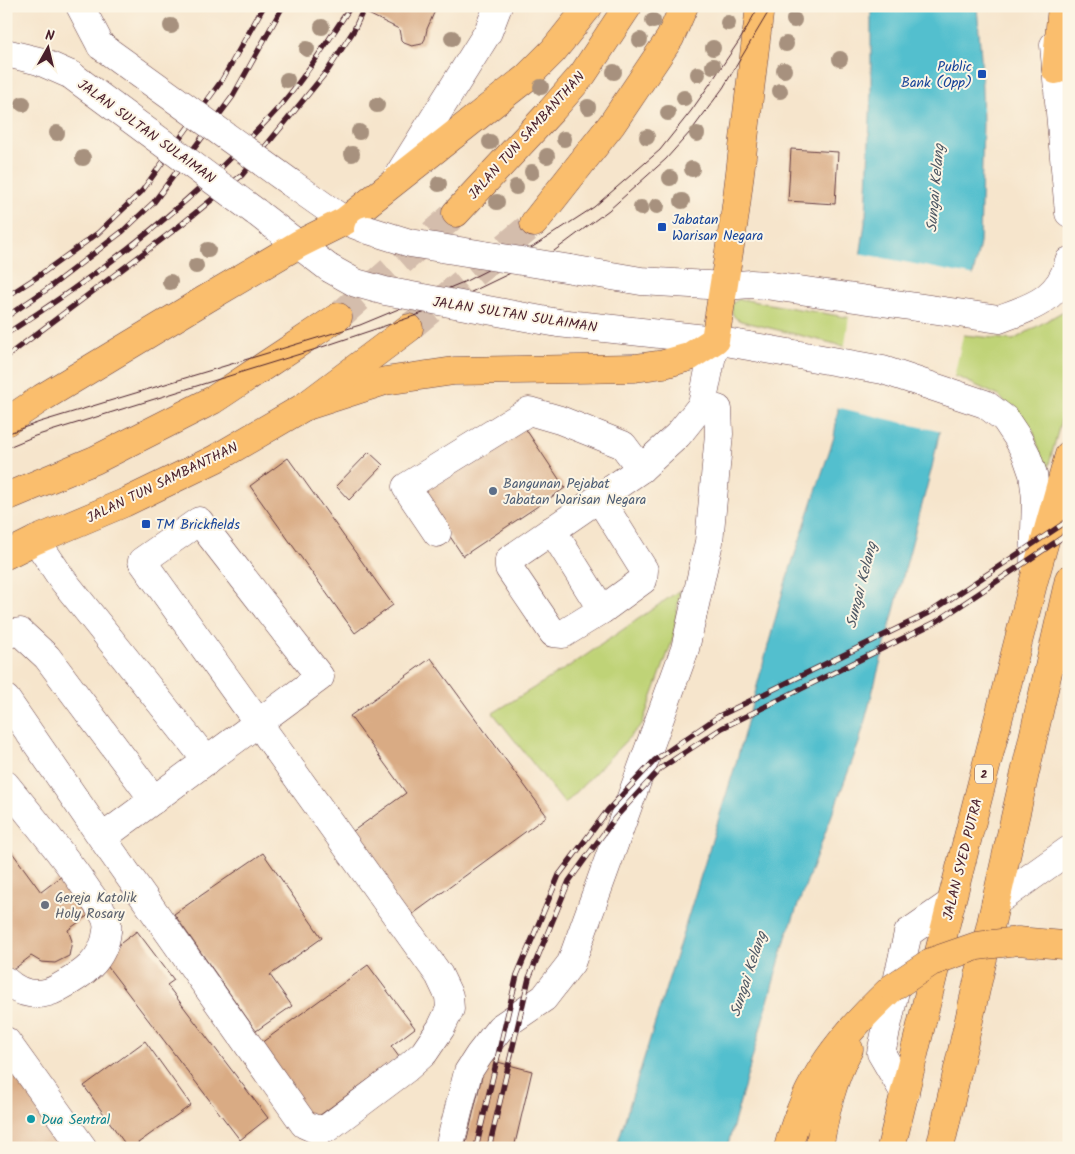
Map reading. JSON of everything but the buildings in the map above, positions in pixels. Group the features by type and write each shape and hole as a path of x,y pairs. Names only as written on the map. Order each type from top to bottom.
{"main road":[{"path":"6,422 42,398 299,244 356,225 395,180 526,78 554,51 589,6"},
{"name":"JALAN TUN SAMBANTHAN","path":"456,213 551,112 583,74 628,6"},
{"path":"534,223 612,124 670,38 684,6"},
{"path":"304,407 385,381 454,371 635,368 664,364 689,357 715,340 735,214 760,6"},
{"path":"1056,70 1062,6"},
{"path":"6,497 95,460 213,400 338,317"},
{"name":"JALAN TUN SAMBANTHAN","path":"6,555 36,540 124,503 215,459 304,407 409,328"},
{"name":"JALAN SYED PUTRA","path":"891,1148 951,902 1034,580 1069,455"},
{"path":"940,1148 1069,579"},
{"path":"788,1148 803,1101 818,1073 860,1018 892,988 932,962 977,946 1018,941 1066,946"},
{"path":"819,1148 834,1083 847,1053 865,1022 892,988"}],"street":[{"path":"80,6 101,46 291,182 356,225 410,243 641,281 724,286 765,285 999,319 1033,307 1050,295 1063,280 1069,261"},
{"path":"395,180 484,39 498,6"},
{"path":"1051,6 1069,213"},
{"name":"JALAN SULTAN SULAIMAN","path":"6,53 40,61 71,75 329,268 356,283 385,292 558,323 715,340 883,370 985,404 1005,420 1017,437 1026,454 1033,474 1036,498 1034,580"},
{"path":"599,498 644,570 642,580 602,610 563,634 553,633 509,568 509,560 641,469 678,435 702,405 715,340"},
{"path":"449,1148 468,1072 479,1055 500,1028 544,998 572,963 685,649 709,542 719,434 718,409 702,405"},
{"path":"437,533 406,487 529,411 560,420 623,445 641,469"},
{"path":"6,698 102,838 304,1124 315,1129 326,1129 406,1069 424,1053 441,1028 450,1009 449,996 440,975 260,723 142,560 199,521 320,677 260,723 102,838"},
{"path":"552,530 602,610"},
{"path":"36,540 62,579 207,761"},
{"path":"6,634 20,632 47,656 154,800"},
{"path":"6,786 77,875 106,919 108,930 96,961 74,979 49,993 29,994 16,990 6,981"},
{"path":"996,902 1069,850"},
{"path":"6,1042 83,1148"}],"green space":[{"path":"740,299 934,332 1013,340 1069,308 1069,391 1048,468 1044,466 1033,430 999,396 960,378 889,357 741,321 734,316 732,309 732,303"},
{"path":"680,590 673,639 642,724 565,804 493,713 579,660"}],"water":[{"name":"Sungai Kelang","path":"871,6 977,6 983,123 980,243 932,467 859,743 786,937 727,1148 616,1148 736,763 784,587 834,437 866,216 871,92"}],"pier":[{"path":"858,253 976,276 942,432 836,407"}],"tunnel":[{"path":"338,317 456,213"},
{"path":"409,328 534,223"}],"tram line":[{"path":"6,434 360,325 466,281 531,248 594,207 660,150 712,81 741,38 759,6"},
{"path":"6,448 35,436 313,350 438,308 550,254 609,210 666,159 691,131 723,88 772,6"}],"railway":[{"path":"6,297 98,233 142,191 222,80 264,6"},
{"path":"6,317 46,290 123,231 154,202 233,96 283,6"},
{"path":"6,334 103,268 194,193 286,99 312,65 351,6"},
{"path":"6,357 182,224 242,175 328,70 354,30 365,6"},
{"path":"476,1148 517,975 559,875 608,810 655,760 719,716 929,613 1069,520"},
{"path":"489,1148 529,978 569,881 615,818 661,768 722,728 936,622 1069,533"}],"place":[{"name":"Public Bank (Opp)","path":"982,74"},
{"name":"Jabatan Warisan Negara","path":"662,227"},
{"name":"Bangunan Pejabat Jabatan Warisan Negara","path":"493,491"},
{"name":"TM Brickfields","path":"146,524"},
{"name":"Gereja Katolik Holy Rosary","path":"45,905"},
{"name":"Dua Sentral","path":"31,1119"}]}
